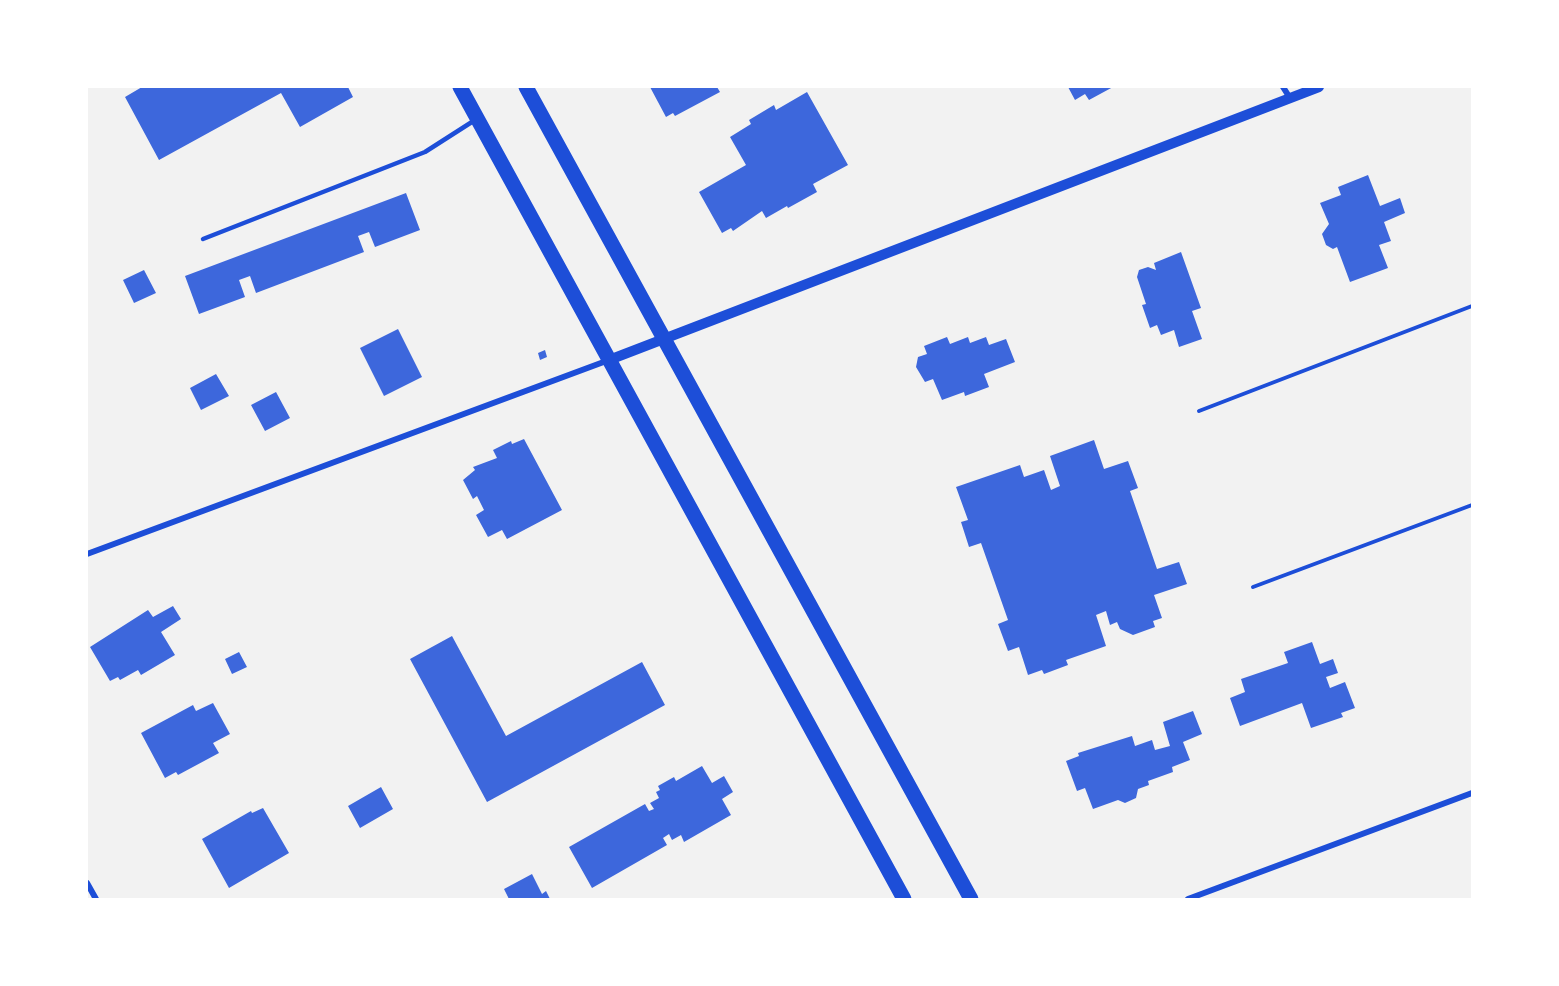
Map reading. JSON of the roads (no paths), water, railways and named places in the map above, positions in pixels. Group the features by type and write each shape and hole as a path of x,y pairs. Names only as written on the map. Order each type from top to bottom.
{"main road":[{"path":"460,87 904,899"},
{"path":"526,87 970,899"}],"street":[{"path":"1283,87 1290,98"},
{"path":"87,554 609,360 1319,87"},
{"path":"1188,899 1472,793"},
{"path":"87,883 96,899"}],"lane":[{"path":"203,239 425,152 477,119"}]}
